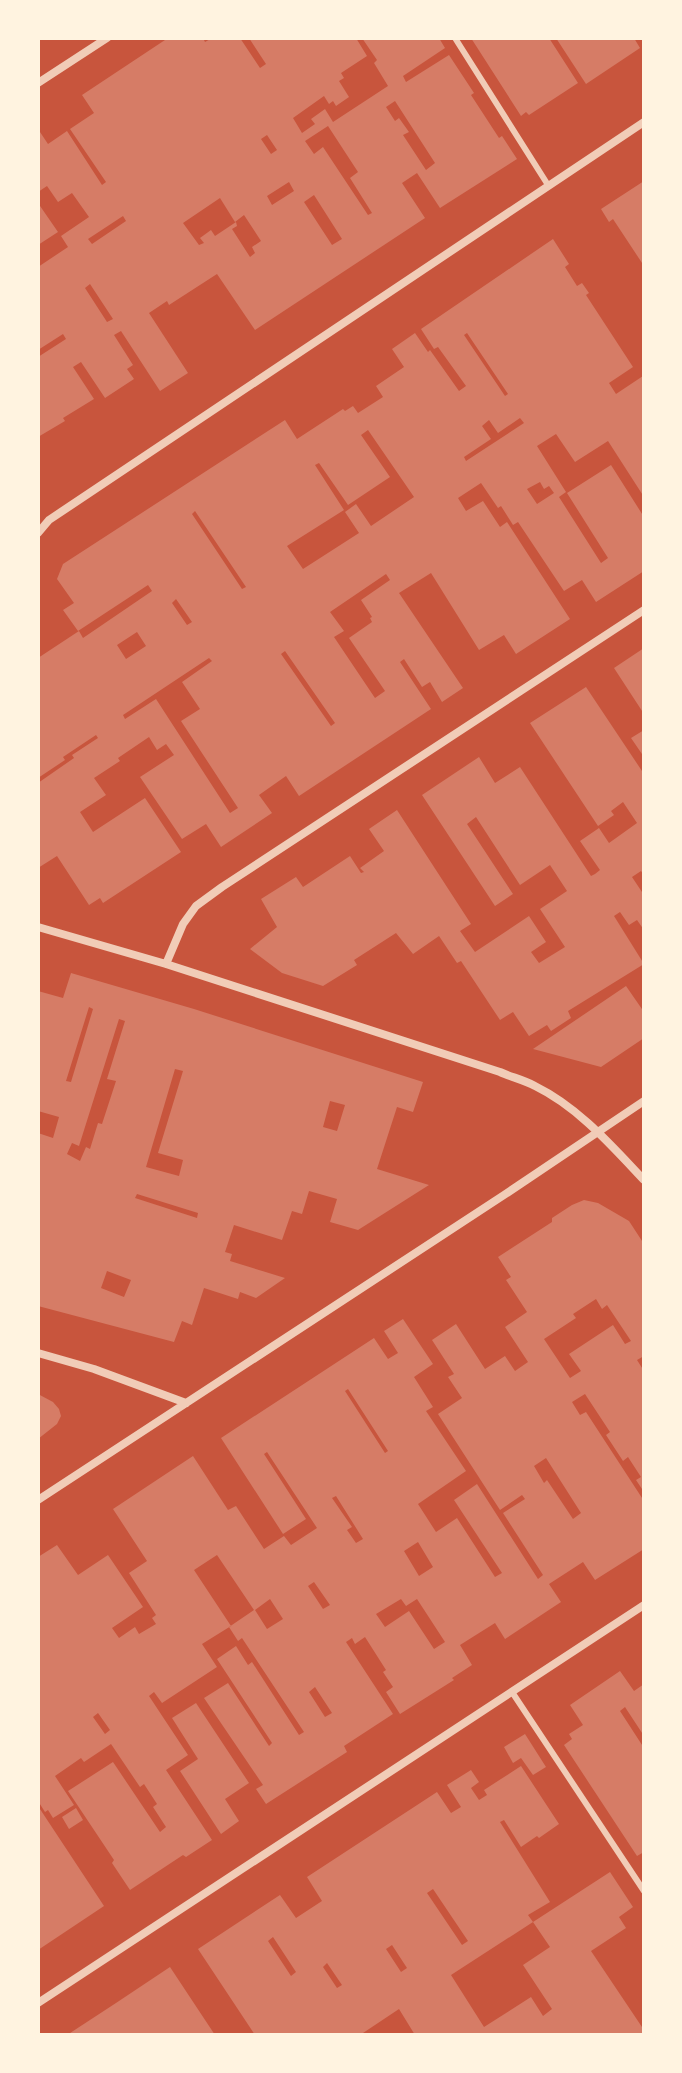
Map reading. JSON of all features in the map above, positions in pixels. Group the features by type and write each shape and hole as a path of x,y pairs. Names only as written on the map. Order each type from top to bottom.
{"street":[{"path":"38,83 107,38"},
{"path":"38,533 49,520 644,122"},
{"path":"166,964 183,924 196,906 644,610"},
{"path":"38,927 166,964 535,1086 598,1131 644,1180"},
{"path":"38,1500 644,1101"},
{"path":"38,1353 94,1369 186,1403"},
{"path":"38,2003 644,1605"}],"lane":[{"path":"455,38 548,185"},
{"path":"512,1692 644,1891"}],"building":[{"path":"168,38 203,38 205,42 212,38 240,38 260,68 266,64 249,38 356,38 367,56 341,73 344,78 339,81 349,97 336,106 333,101 329,104 324,96 293,118 302,133 315,124 311,119 325,109 333,122 388,86 374,63 377,60 362,38 439,38 445,48 403,76 406,82 449,55 499,138 502,136 517,159 440,208 417,173 402,183 425,218 255,330 217,274 169,305 167,301 149,313 188,373 160,391 121,331 114,335 133,365 127,369 134,379 105,398 81,362 73,367 94,399 38,437 38,357 66,339 63,334 38,350 38,267 68,247 61,236 89,217 72,193 58,202 47,186 38,192 38,129 48,144 67,131 102,185 106,182 70,129 94,113 82,95","holes":["395,101 435,163 426,170 403,135 409,132 399,118 395,121 386,107","328,126 358,172 350,178 372,213 368,215 323,147 314,154 305,141","267,135 277,150 271,154 261,139","289,182 294,191 272,205 267,196","314,195 342,239 332,245 304,202","220,198 235,222 244,215 261,241 252,247 255,253 250,257 232,229 237,226 236,222 215,236 211,230 200,238 204,243 199,245 183,223","123,216 126,221 92,244 88,239","90,284 113,319 107,322 85,288"]},
{"path":"471,38 549,38 578,83 529,115 526,112 521,116"},
{"path":"556,38 634,38 640,48 586,84"},
{"path":"644,181 644,266 613,219 609,222 601,209"},
{"path":"38,203 58,232 38,245"},
{"path":"553,239 569,264 565,267 577,286 582,283 589,293 586,295 633,367 609,383 616,394 644,377 644,497 608,441 575,462 556,434 537,446 566,492 559,497 601,563 608,558 567,493 611,465 644,517 644,571 596,602 582,580 564,591 518,522 513,525 481,483 458,498 466,511 483,501 500,527 507,522 570,619 516,654 504,635 479,650 431,573 399,593 463,688 442,702 430,682 422,687 404,659 400,662 431,709 299,796 286,776 259,795 272,813 221,847 206,824 182,839 140,777 174,755 166,744 157,750 149,737 94,778 106,795 80,812 93,832 145,798 181,852 103,903 100,898 89,905 57,856 38,868 38,783 98,738 96,735 63,757 65,760 38,778 38,658 79,631 83,638 152,591 148,585 78,631 63,610 74,603 57,579 63,564 285,420 297,439 343,409 345,411 353,406 358,413 383,397 376,386 404,367 392,349 415,333 459,391 466,386 421,329","holes":["467,333 508,394 505,396 464,335","520,418 524,423 466,461 464,457 491,439 482,426 489,420 498,433","368,430 414,497 371,526 356,504 345,512 359,533 303,569 287,546 344,510 315,465 319,463 348,505 390,477 361,435","540,482 544,489 549,486 554,493 537,504 527,489","195,511 246,587 242,589 192,514","386,574 390,580 361,600 372,622 349,638 385,691 375,698 334,637 344,631 330,612","176,599 192,622 187,625 172,603","137,632 146,646 126,659 117,645","285,651 335,723 331,726 281,654","209,658 212,661 182,682 200,709 181,721 238,808 230,813 156,699 125,719 123,715"]},
{"path":"644,648 644,714 614,668"},
{"path":"586,687 644,774 644,875 641,871 632,877 644,895 644,930 637,920 629,925 620,912 614,916 644,964 568,1011 571,1018 551,1031 547,1025 529,1036 513,1012 500,1020 461,961 457,963 439,936 413,954 396,933 354,960 357,965 323,986 282,973 250,949 277,927 261,899 296,877 303,887 350,856 361,873 364,872 360,868 384,851 369,829 397,810 471,924 460,931 475,952 529,916 546,942 531,952 539,963 565,947 540,909 567,891 550,865 520,885 476,817 467,824 513,894 495,906 422,795 479,757 495,783 520,767 591,876 595,874 600,870 580,841 599,828 609,843 637,823 623,802 611,811 614,815 598,826 530,723"},
{"path":"644,730 644,757 631,738"},
{"path":"71,973 423,1082 413,1112 397,1107 377,1169 429,1185 358,1230 330,1222 337,1199 309,1191 302,1214 292,1211 282,1240 234,1225 225,1252 232,1254 230,1261 285,1278 256,1298 240,1292 238,1299 204,1288 192,1325 182,1321 174,1342 38,1306 38,1133 53,1138 59,1117 38,1111 38,991 63,998","holes":["89,1007 93,1009 71,1082 66,1081","119,1019 125,1021 107,1079 116,1081 102,1124 98,1123 90,1149 86,1147 80,1161 67,1154 72,1143 79,1146","175,1069 183,1071 158,1153 183,1160 179,1176 146,1167","330,1101 345,1105 337,1131 323,1127","137,1194 198,1213 197,1218 135,1198","107,1271 131,1280 124,1297 101,1288"]},
{"path":"626,986 644,1012 644,1038 601,1067 533,1049"},
{"path":"584,1200 598,1203 629,1221 644,1244 644,1356 637,1360 644,1371 644,1492 636,1480 641,1477 628,1457 623,1461 606,1435 610,1432 585,1394 572,1402 580,1415 586,1412 644,1501 644,1549 595,1580 583,1562 549,1584 561,1602 505,1639 495,1623 460,1645 472,1665 400,1714 386,1692 393,1687 383,1672 386,1670 365,1637 355,1644 352,1638 346,1642 393,1714 344,1746 347,1752 266,1804 256,1789 263,1785 204,1698 228,1683 269,1746 272,1743 217,1659 236,1646 248,1665 252,1662 299,1735 304,1732 242,1638 238,1641 229,1627 202,1644 217,1667 162,1703 154,1692 149,1696 188,1755 166,1770 212,1840 130,1890 68,1791 113,1762 160,1832 166,1827 153,1807 157,1804 144,1784 140,1787 111,1744 84,1762 81,1758 55,1776 74,1805 53,1818 38,1801 38,1557 57,1545 78,1575 108,1555 143,1607 112,1628 119,1638 135,1627 139,1634 156,1624 152,1618 156,1615 129,1573 147,1561 113,1509 193,1456 228,1510 236,1506 264,1549 284,1536 291,1545 317,1528 267,1452 264,1454 306,1519 283,1534 221,1438 374,1338 388,1359 398,1353 384,1331 403,1319 433,1364 414,1377 433,1407 426,1411 466,1471 418,1504 436,1532 457,1518 495,1577 502,1573 454,1500 477,1484 538,1579 543,1575 503,1513 525,1499 522,1495 500,1510 438,1414 462,1398 448,1377 454,1374 432,1340 456,1324 485,1369 505,1356 515,1371 528,1362 505,1327 527,1312 506,1280 511,1277 498,1257 552,1222 552,1218","holes":["596,1299 602,1309 607,1305 631,1341 625,1344 613,1325 569,1354 581,1371 570,1378 544,1339 576,1318 573,1314","348,1389 388,1451 385,1453 345,1391","546,1458 581,1513 573,1519 547,1480 544,1483 534,1466","336,1496 363,1539 356,1543 347,1530 352,1527 332,1498","418,1542 433,1567 419,1576 404,1551","217,1555 254,1610 231,1626 194,1570","314,1582 330,1605 323,1609 308,1586","270,1599 283,1619 267,1629 255,1610","401,1599 406,1606 417,1599 445,1642 434,1649 409,1611 385,1627 376,1614","315,1687 332,1713 325,1717 309,1692","98,1713 110,1730 105,1734 93,1717"]},
{"path":"38,1394 53,1402 61,1416 57,1424 38,1439"},
{"path":"620,1671 634,1691 644,1684 644,1736 625,1707 620,1711 644,1748 644,1852 637,1856 564,1745 572,1739 569,1734 583,1725 570,1705"},
{"path":"196,1703 249,1783 225,1799 239,1821 221,1834 180,1771 198,1759 172,1718"},
{"path":"525,1734 546,1767 533,1775 521,1758 513,1763 504,1747"},
{"path":"521,1766 559,1824 521,1847 504,1820 500,1822 550,1902 528,1915 533,1922 610,1872 633,1907 619,1917 626,1928 591,1951 644,2030 644,2035 415,2035 399,2009 360,2035 255,2035 198,1949 280,1895 296,1918 322,1901 307,1877 437,1792 451,1813 461,1807 447,1785 471,1770 479,1782 471,1788 479,1800 487,1795 484,1790","holes":["433,1889 468,1941 462,1945 427,1893","533,1922 550,1947 523,1965 552,2009 543,2016 531,1997 484,2027 451,1975","273,1937 296,1972 291,1976 268,1941","392,1945 407,1968 401,1972 386,1949","327,1963 342,1985 337,1988 323,1967"]},
{"path":"38,1806 104,1906 38,1950"},
{"path":"76,1808 83,1820 69,1829 62,1817"},
{"path":"170,1967 215,2035 67,2035 116,2003"}]}
